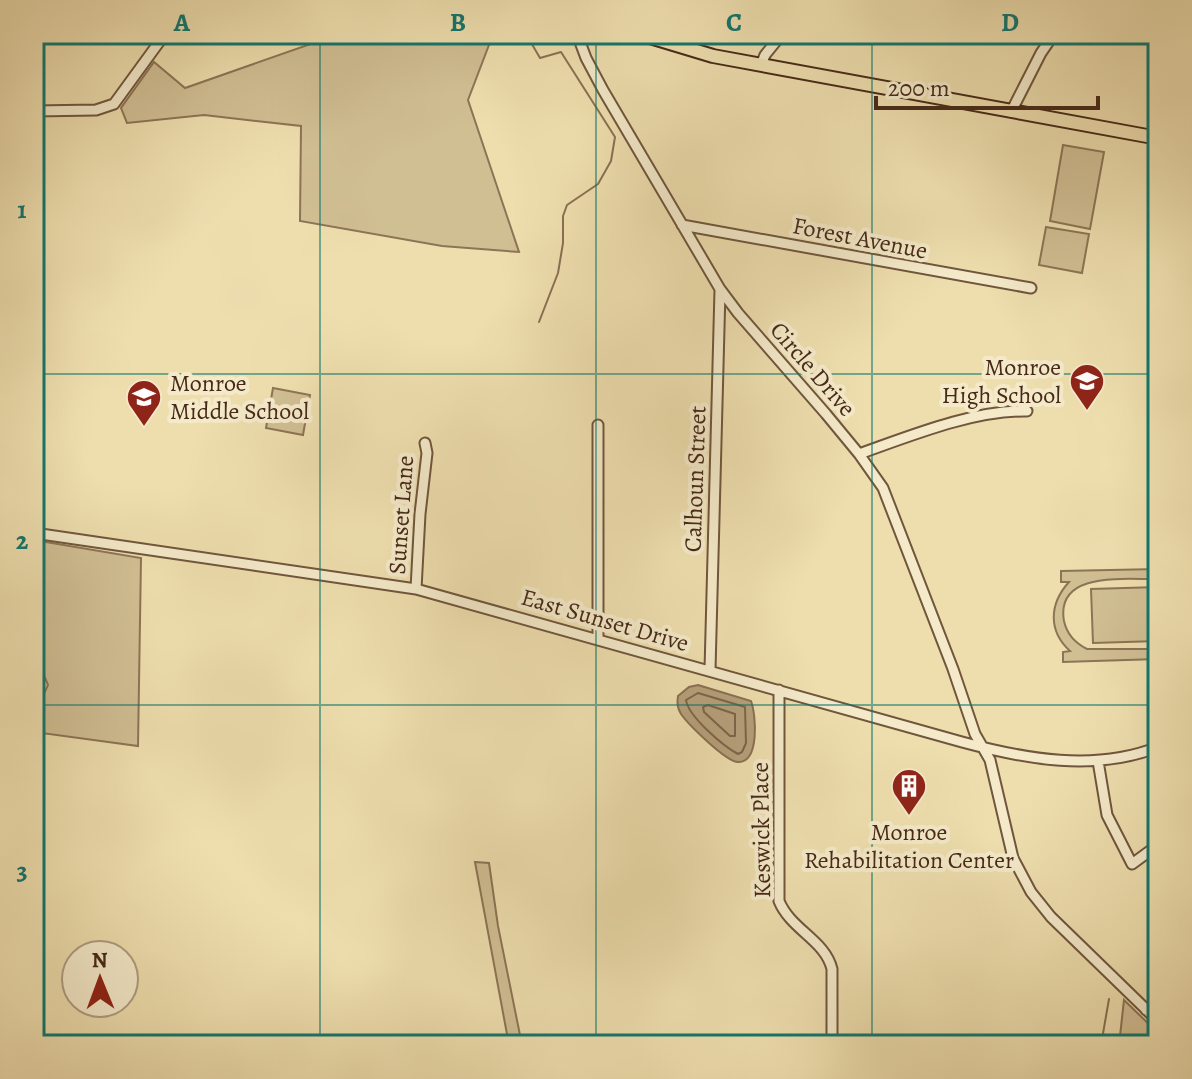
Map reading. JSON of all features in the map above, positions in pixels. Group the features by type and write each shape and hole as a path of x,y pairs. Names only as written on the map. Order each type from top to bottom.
{"main road":[{"path":"640,34 713,56 1158,138"}],"street":[{"path":"34,80 38,34"},
{"path":"34,111 96,110 114,104 165,34"},
{"name":"Circle Drive","path":"577,34 603,90 720,289 859,454 886,496 990,760 1013,858 1031,892 1051,917 1158,1021"},
{"path":"761,65 782,34"},
{"path":"1011,112 1054,34"},
{"name":"Forest Avenue","path":"682,225 1031,288"},
{"name":"Calhoun Street","path":"710,670 720,289"},
{"path":"859,454 987,415 1027,411"},
{"path":"598,425 598,638"},
{"name":"Sunset Lane","path":"416,589 427,453 425,443"},
{"name":"East Sunset Drive","path":"34,533 416,589 983,747 1052,760 1098,761 1158,747"},
{"name":"Keswick Place","path":"779,690 779,901 791,923 812,939 829,958 832,969 832,1045"},
{"path":"1098,761 1107,815 1132,864 1158,845"},
{"path":"1146,1010 1158,1002"}],"shaded area":[{"path":"339,34 477,34 492,37 468,100 519,252 442,246 300,221 301,126 204,115 127,123 121,108 154,62 185,88"},
{"path":"1063,145 1104,152 1090,229 1050,221"},
{"path":"1046,227 1089,234 1082,273 1039,265"},
{"path":"273,388 310,395 303,435 266,428"},
{"path":"34,540 141,558 138,746 34,732 34,709 37,709 48,685 34,651"},
{"path":"1158,569 1158,579 1112,579 1082,586 1071,593 1064,605 1064,621 1072,638 1087,649 1158,649 1158,659 1063,662 1063,652 1070,651 1058,635 1054,617 1058,599 1069,582 1061,582 1061,571"},
{"path":"1158,587 1158,641 1093,643 1091,589"},
{"path":"475,862 489,863 522,1045 509,1045"},
{"path":"1124,1000 1158,1033 1158,1045 1119,1045"}],"water":[{"path":"698,685 751,701 755,737 750,755 745,760 738,762 725,756 681,714 678,696 689,687"}],"waterway":[{"path":"526,34 540,58 561,52 615,137 611,161 598,184 567,205 563,216 558,273 539,322"},
{"path":"1101,1045 1109,999"}],"place":[{"name":"Monroe High School","path":"1087,412"},
{"name":"Monroe Middle School","path":"144,428"},
{"name":"Monroe Rehabilitation Center","path":"909,817"}]}
